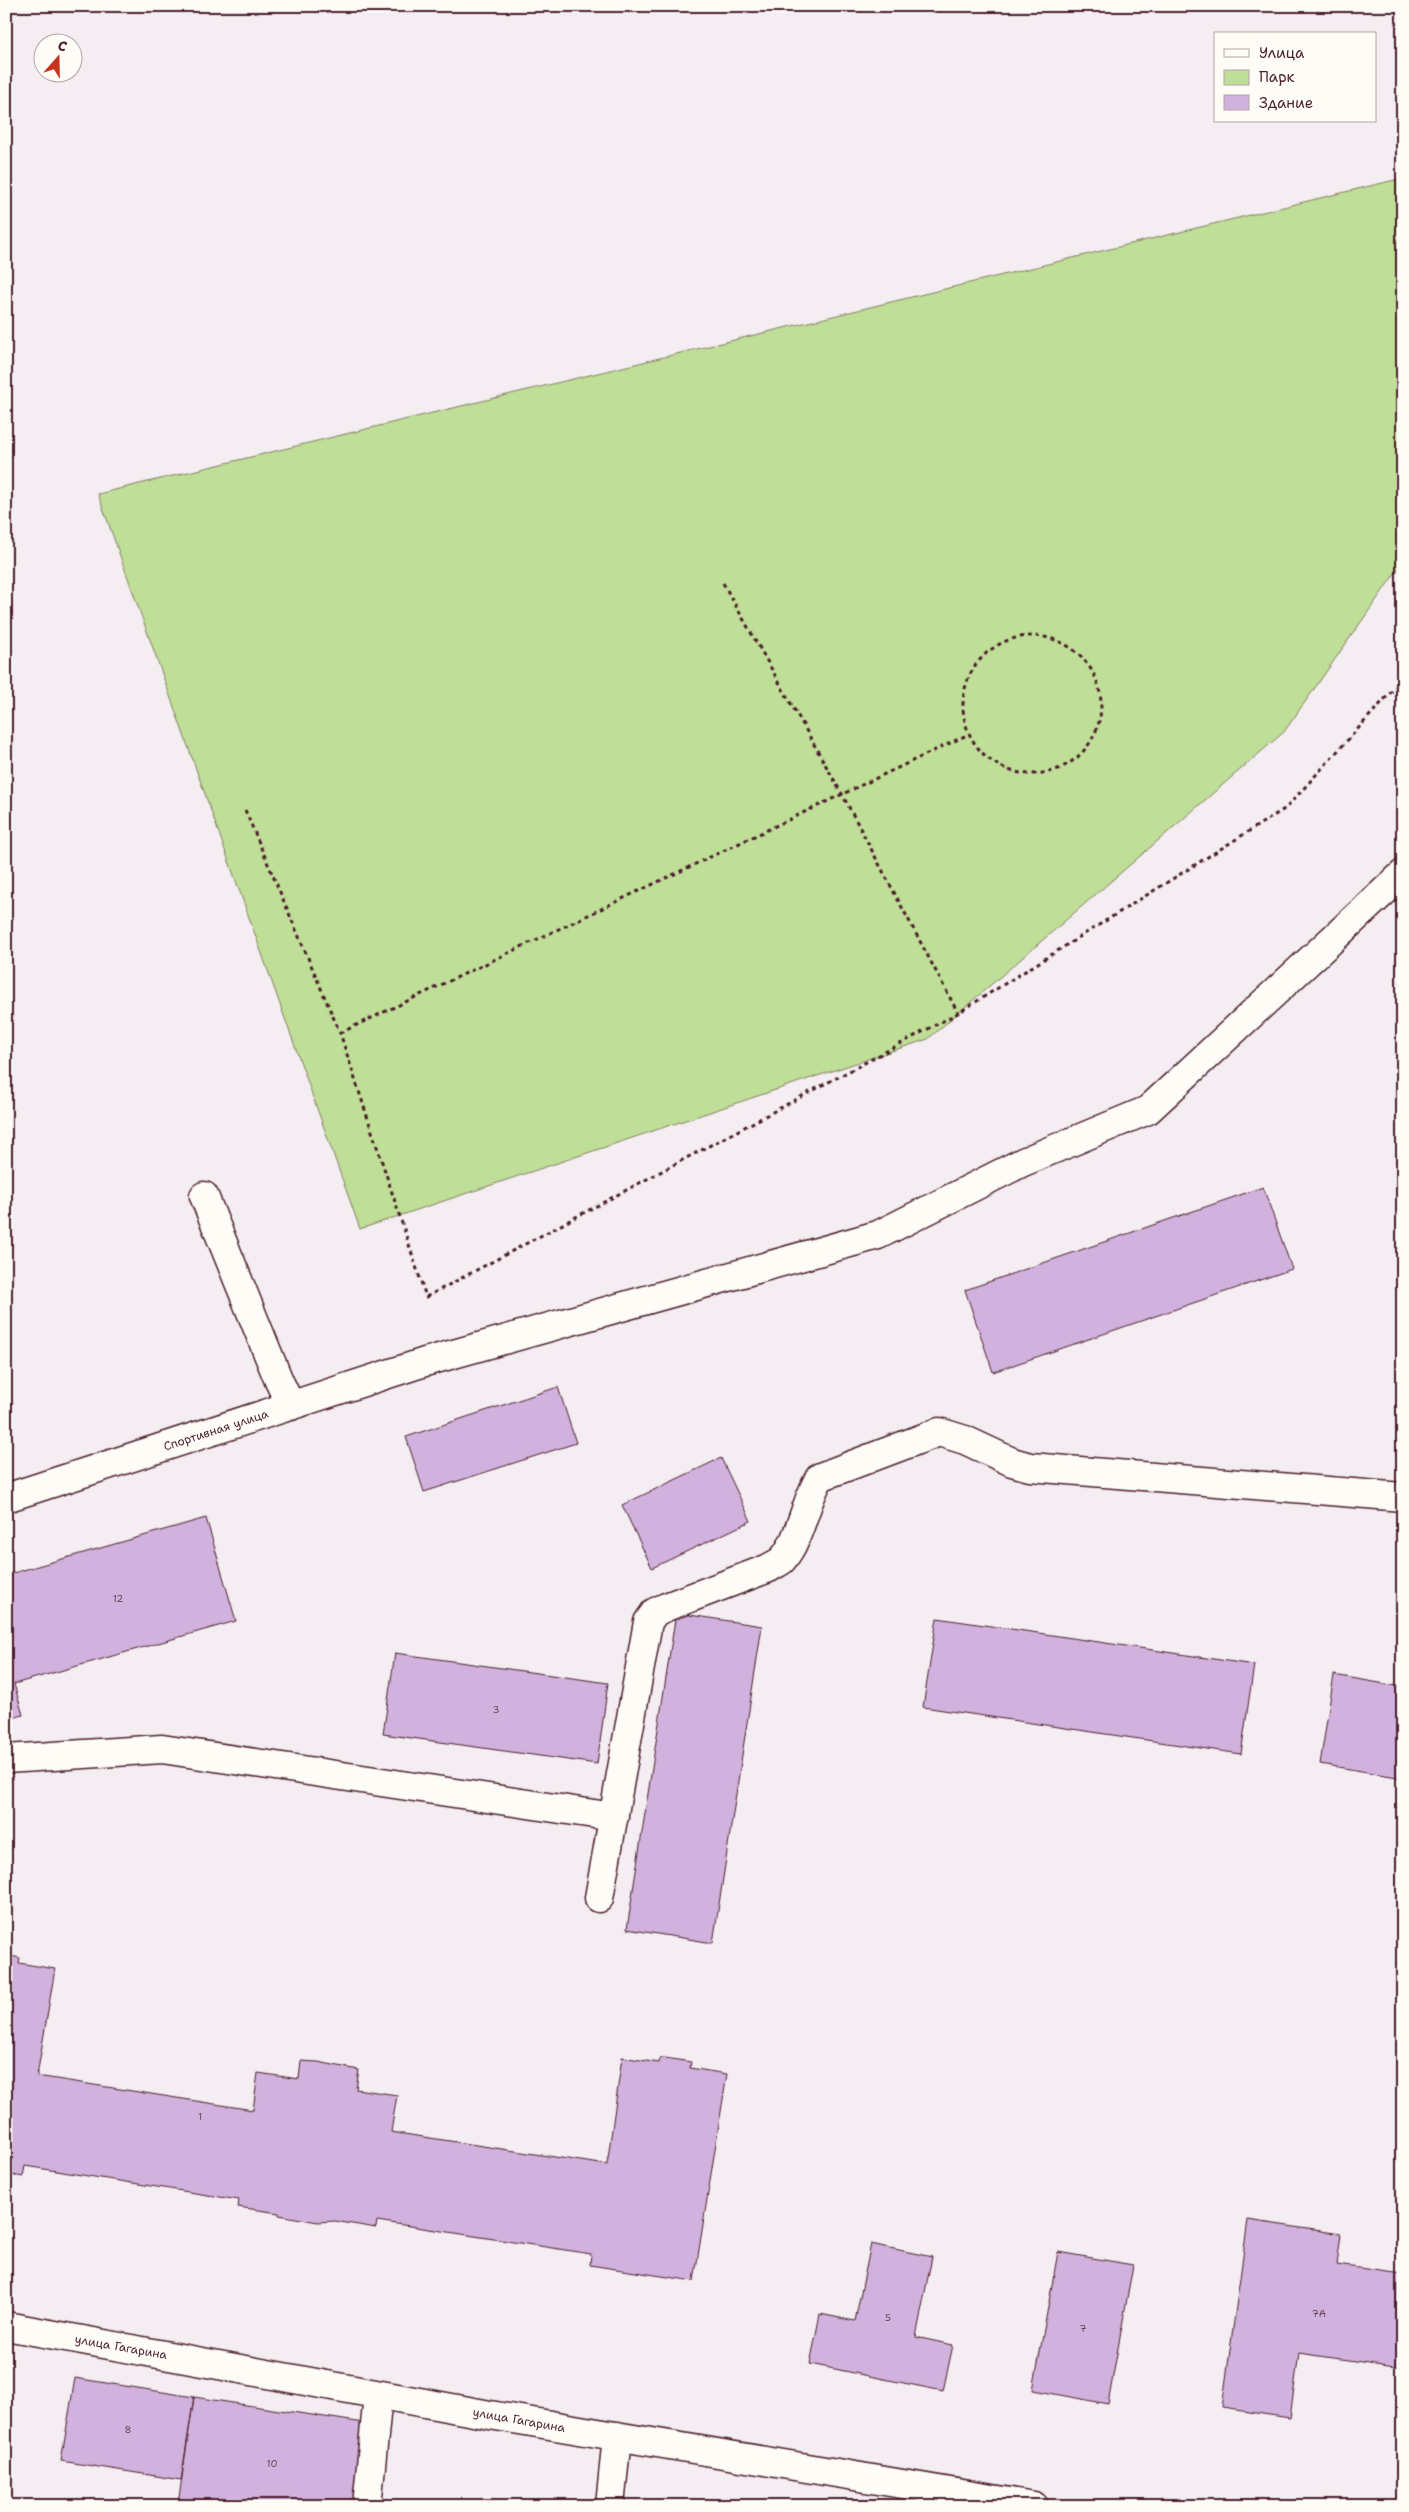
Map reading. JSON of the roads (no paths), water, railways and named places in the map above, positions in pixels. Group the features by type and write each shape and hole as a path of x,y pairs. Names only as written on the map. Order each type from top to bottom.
{"street":[{"name":"Спортивная улица","path":"6,1498 425,1362 878,1235 1023,1162 1148,1110 1403,874"},
{"path":"204,1196 279,1381 291,1406"},
{"path":"599,1898 648,1622 655,1612 769,1568 782,1560 791,1547 811,1492 820,1477 938,1432 965,1440 1012,1462 1030,1467 1403,1497"},
{"path":"6,1759 162,1749 614,1818"},
{"name":"улица Гагарина","path":"6,2326 378,2395 1034,2506"},
{"path":"367,2506 378,2395"},
{"path":"610,2506 617,2436"}]}
